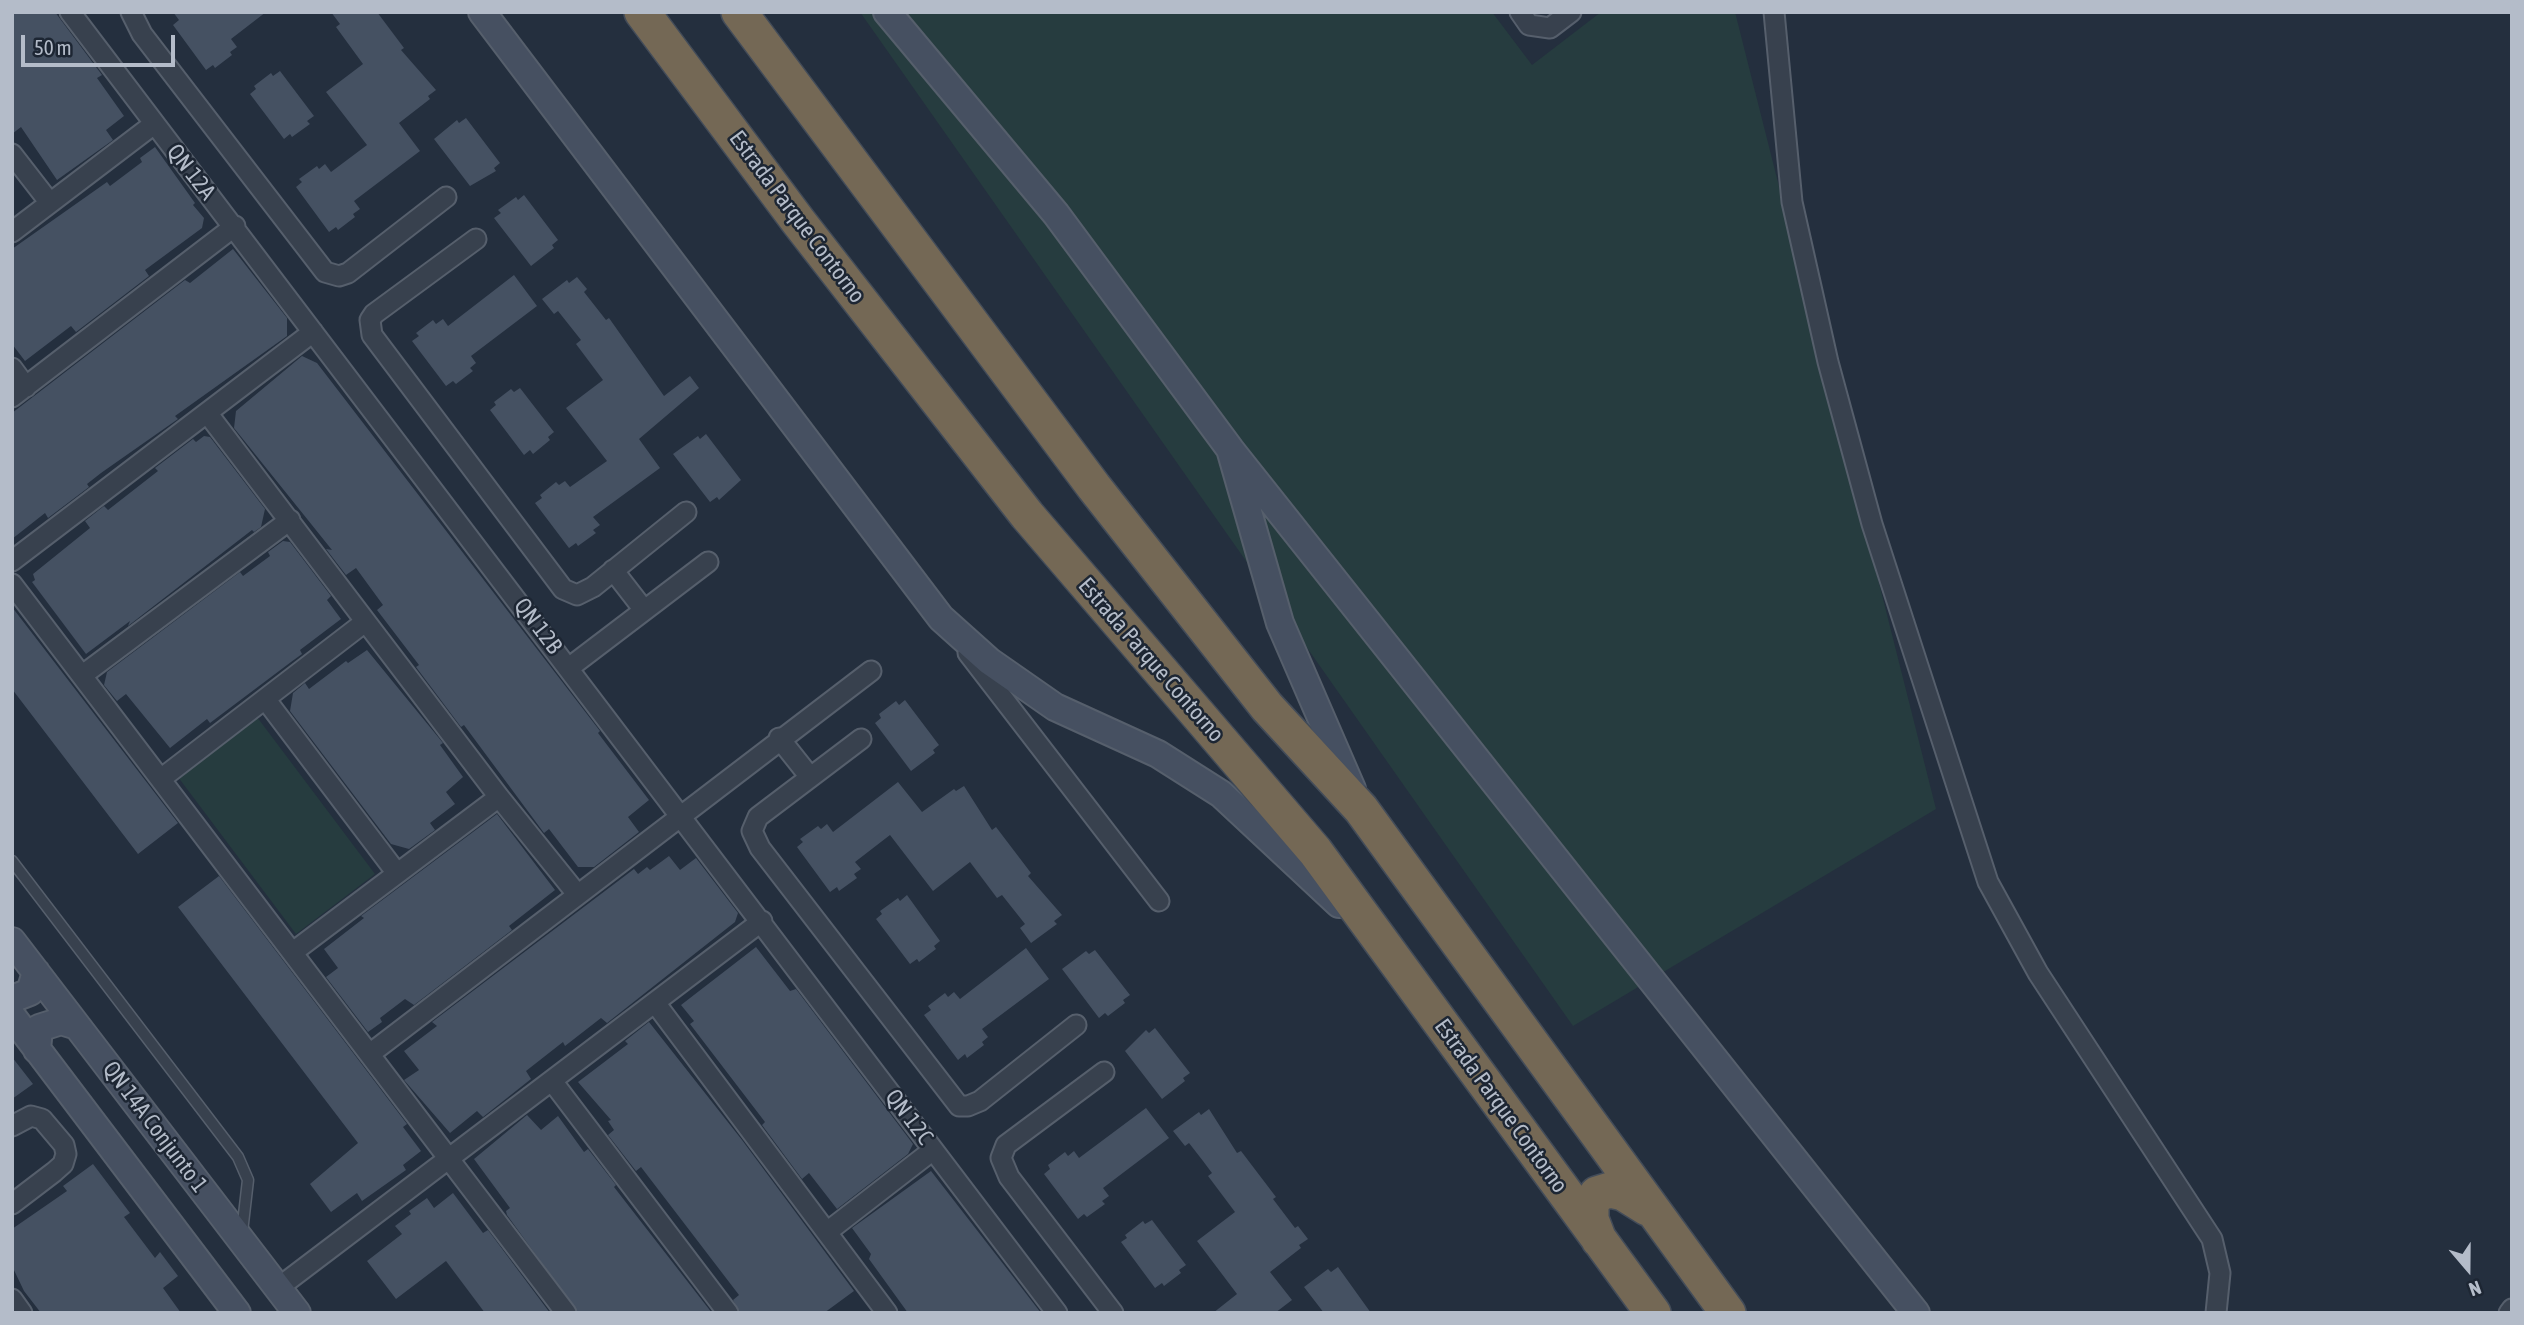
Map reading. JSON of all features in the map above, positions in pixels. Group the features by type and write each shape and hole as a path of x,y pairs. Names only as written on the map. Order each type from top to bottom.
{"highway":[{"name":"Estrada Parque Contorno","path":"642,12 807,232 1027,515 1315,851 1653,1313"},
{"path":"739,12 1094,487 1267,707 1361,809 1650,1210 1728,1313"},
{"path":"1601,1243 1591,1219 1591,1205 1597,1194 1610,1190 1623,1193 1650,1210"}],"main road":[{"path":"482,12 941,618 989,661 1055,707 1158,754 1221,794 1278,844 1387,950"},
{"path":"887,12 1056,215 1230,449 1916,1313"},
{"path":"1230,449 1280,623 1361,809"},
{"name":"QN 14A Conjunto 1","path":"12,941 297,1313"},
{"path":"12,999 30,992 36,972"},
{"name":"QN 14A Conjunto 1","path":"12,1016 233,1311"},
{"path":"37,1050 39,1028 61,1021 77,1026"}],"street":[{"name":"QN 12A","path":"70,12 313,332"},
{"path":"131,12 142,34 325,272 339,276 348,273 446,197"},
{"path":"1520,12 1529,25 1550,28 1571,12"},
{"path":"1774,12 1792,202 1828,362 1872,523 1988,882 2038,973 2212,1239 2220,1273 2216,1313"},
{"path":"12,232 154,124"},
{"path":"12,155 50,203"},
{"path":"12,368 19,392 234,226"},
{"path":"475,239 374,314 370,320 372,335 563,589 571,594 583,593 686,512"},
{"path":"12,561 313,332"},
{"name":"QN 12B","path":"313,332 762,921"},
{"path":"208,414 499,797 577,894"},
{"path":"84,674 289,520"},
{"path":"570,667 708,562"},
{"path":"613,570 644,610"},
{"path":"12,584 84,674 566,1313"},
{"path":"941,618 1159,901"},
{"path":"162,778 365,622"},
{"path":"371,1053 779,738 871,671"},
{"path":"266,700 396,872"},
{"path":"779,738 810,777"},
{"path":"861,739 758,817 754,823 754,838 949,1098 959,1106 980,1101 1076,1026"},
{"path":"293,952 499,797"},
{"path":"278,1288 762,921"},
{"name":"QN 12C","path":"762,921 1057,1313"},
{"path":"656,1004 827,1232 881,1311"},
{"path":"1104,1072 1006,1145 1002,1158 1009,1177 1113,1313"},
{"path":"552,1082 728,1313"},
{"path":"12,1126 31,1116 42,1119 64,1145 66,1154 63,1164 12,1203"},
{"path":"827,1232 933,1150"},
{"path":"12,1299 22,1313"}],"lane":[{"path":"12,861 238,1157 248,1180 241,1239"}],"green space":[{"path":"860,12 1492,12 1532,65 1601,12 1735,12 1936,809 1573,1026"},
{"path":"257,717 375,874 296,934 178,777"}],"building":[{"path":"12,12 55,12 102,75 97,78 124,116 106,130 113,140 57,180 21,127 12,134"},
{"path":"173,12 266,12 231,39 237,47 230,52 232,55 215,68 213,65 206,70 173,25 179,20"},
{"path":"331,12 377,12 404,48 401,50 436,90 428,96 430,99 399,123 420,151 354,201 360,209 353,214 355,217 338,230 336,227 329,232 296,187 302,182 299,179 317,166 319,169 325,164 331,172 367,145 326,92 363,64 336,27 340,24"},
{"path":"280,71 314,116 307,121 310,124 292,137 290,134 284,139 250,94 256,89 254,86 271,73 273,76"},
{"path":"466,118 500,163 494,168 496,171 470,186 434,139 457,120 459,123"},
{"path":"155,147 204,218 202,228 145,270 149,276 76,332 71,326 25,361 12,344 12,249 107,182 110,186 142,162 140,158"},
{"path":"524,195 558,240 552,245 554,248 531,266 494,218 501,213 498,210 516,197 518,200"},
{"path":"233,249 287,318 287,336 175,416 178,419 101,473 87,484 89,487 48,518 45,513 12,539 12,413 185,280 190,283"},
{"path":"514,275 537,306 471,356 476,363 470,368 473,371 456,384 453,381 446,386 412,341 419,336 416,333 433,320 436,324 443,319 448,326"},
{"path":"577,277 587,289 584,292 606,320 609,318 664,396 690,376 699,388 639,439 660,468 593,517 600,525 593,530 596,533 578,546 576,543 569,548 535,503 542,498 540,495 556,482 559,485 565,481 570,487 607,461 566,408 603,380 576,344 581,340 558,311 554,314 542,299 567,280 569,283"},
{"path":"302,356 317,363 600,731 598,733 649,800 628,817 639,832 594,867 578,867 549,829 544,833 464,725 461,727 416,667 419,665 377,610 383,605 356,568 346,575 326,549 332,550 234,428 236,411"},
{"path":"520,388 554,432 548,437 550,440 533,454 530,450 524,455 490,410 496,405 494,402 511,389 514,392"},
{"path":"706,434 741,480 719,500 717,497 710,502 673,454 698,436 700,439"},
{"path":"204,436 210,437 265,509 261,527 254,532 252,530 128,626 130,621 86,654 32,582 35,580 33,574 90,528 85,521 104,506 108,510 158,471 155,468 193,439 196,442"},
{"path":"283,541 290,542 331,596 327,600 341,619 300,650 302,654 210,723 207,719 170,748 126,694 117,701 104,685 107,672 240,572 243,576 270,556 268,552"},
{"path":"12,607 178,823 138,854 12,689"},
{"path":"367,650 443,743 440,745 463,777 446,792 455,804 430,823 435,830 409,849 391,844 290,711 293,693 305,683 309,689 346,661 348,663"},
{"path":"905,700 939,745 933,750 935,753 911,771 875,723 881,718 879,714 896,701 899,705"},
{"path":"898,782 922,812 954,789 956,791 964,786 992,830 996,827 1031,873 1028,876 1062,915 1054,921 1057,924 1031,943 1020,928 1025,924 1002,895 997,898 970,862 933,891 890,835 855,862 861,869 854,874 857,878 839,891 837,887 830,892 797,847 803,842 800,839 818,826 821,829 827,824 833,832"},
{"path":"497,814 555,890 509,926 512,930 414,1005 405,999 380,1018 382,1022 368,1032 326,977 338,968 324,949 364,918 361,916"},
{"path":"669,856 680,870 696,858 738,913 735,922 607,1023 601,1018 565,1046 563,1042 526,1071 531,1079 483,1117 477,1111 450,1133 404,1080 419,1070 404,1051 437,1026 432,1022 634,869 638,874 647,867 650,870"},
{"path":"219,876 407,1124 403,1127 421,1151 403,1165 406,1170 362,1201 357,1193 331,1212 310,1184 358,1143 178,907"},
{"path":"907,895 940,941 934,946 936,949 919,962 917,959 910,964 876,919 882,914 880,911"},
{"path":"756,947 790,991 796,989 913,1144 908,1154 837,1209 809,1173 802,1179 762,1125 765,1122 690,1024 694,1021 681,1005"},
{"path":"1026,948 1049,979 982,1029 988,1037 982,1042 984,1045 967,1058 965,1054 958,1060 924,1015 931,1010 928,1006 945,993 948,997 954,992 960,999"},
{"path":"1095,950 1130,995 1123,1000 1125,1003 1108,1016 1105,1013 1099,1018 1062,969 1086,951 1089,954"},
{"path":"649,1022 742,1140 854,1291 824,1313 740,1313 733,1300 739,1295 641,1167 636,1171 608,1135 614,1130 608,1121 611,1120 578,1082 628,1044 625,1041"},
{"path":"1155,1028 1190,1073 1183,1078 1185,1081 1162,1099 1125,1051 1146,1030 1149,1033"},
{"path":"12,1057 33,1084 12,1099"},
{"path":"1146,1108 1169,1138 1103,1188 1109,1196 1102,1201 1105,1204 1087,1217 1084,1214 1078,1219 1044,1174 1050,1169 1048,1165 1065,1152 1068,1156 1074,1151 1079,1158"},
{"path":"1209,1109 1237,1153 1241,1151 1276,1197 1273,1199 1295,1228 1298,1226 1308,1239 1299,1245 1301,1248 1270,1272 1292,1300 1275,1313 1213,1313 1237,1294 1197,1241 1235,1212 1208,1176 1212,1173 1203,1161 1189,1143 1185,1146 1173,1131 1199,1112 1201,1115"},
{"path":"527,1115 541,1130 558,1116 584,1152 588,1149 616,1185 614,1187 712,1313 578,1313 507,1215 506,1211 510,1208 474,1159"},
{"path":"93,1164 130,1213 124,1217 155,1258 160,1252 178,1276 163,1288 181,1313 41,1313 24,1291 12,1266 12,1229 67,1191 63,1186"},
{"path":"931,1171 1041,1313 908,1313 869,1259 871,1254 852,1228"},
{"path":"453,1193 483,1233 488,1230 550,1313 485,1313 446,1261 396,1299 367,1261 402,1234 395,1226 411,1214 409,1211 427,1198 434,1208"},
{"path":"1152,1220 1186,1265 1179,1270 1181,1273 1164,1286 1162,1283 1155,1288 1121,1242 1127,1238 1125,1235 1143,1221 1145,1224"},
{"path":"1338,1267 1371,1313 1324,1313 1304,1287 1328,1269 1331,1272"}]}
